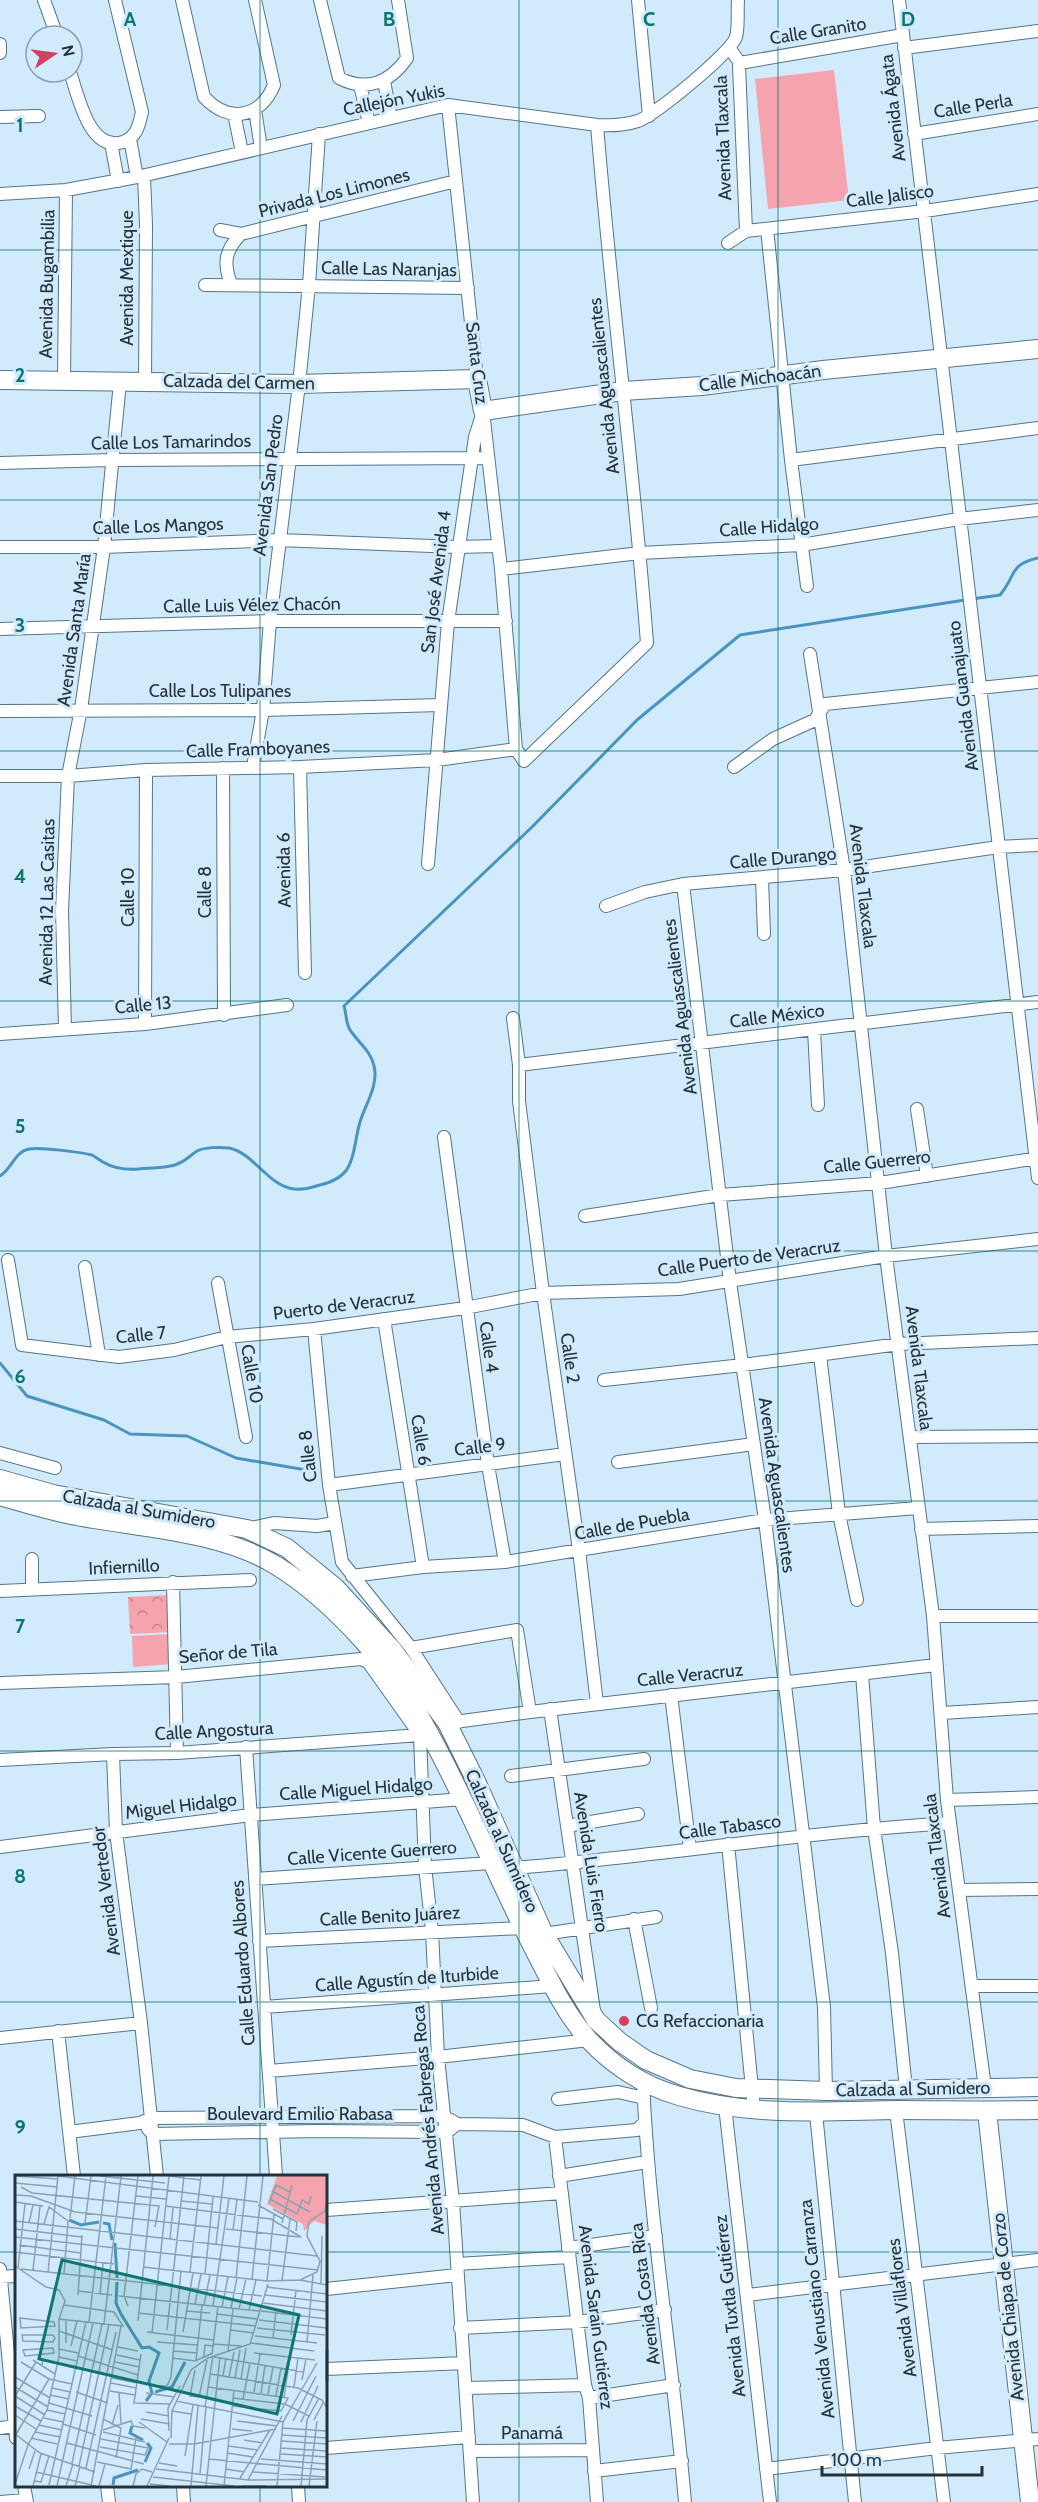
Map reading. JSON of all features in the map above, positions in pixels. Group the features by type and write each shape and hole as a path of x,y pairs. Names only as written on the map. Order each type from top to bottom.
{"main road":[{"name":"Calle Michoacán","path":"483,411 623,391 702,386 823,370 1038,349"},
{"name":"Calzada del Carmen","path":"0,380 64,379 120,382 299,384 477,380"},
{"name":"Santa Cruz","path":"477,380 483,411"},
{"name":"Calzada al Sumidero","path":"0,1479 53,1494 247,1529 287,1548 336,1588 392,1649 453,1722 476,1781 544,1934 596,2020 633,2052 660,2068 705,2083 753,2089 826,2091 1038,2087"},
{"name":"Calzada al Sumidero","path":"0,1496 69,1515 178,1533 235,1547 276,1565 313,1593 363,1641 403,1691 424,1732 464,1799 522,1928 571,2017 590,2040 644,2090 725,2106 816,2113 896,2110 987,2112 1038,2110"},
{"name":"Avenida Chiapa de Corzo","path":"987,2112 1003,2264 1030,2440 1030,2502"}],"street":[{"path":"44,0 53,24"},
{"path":"74,84 92,131 100,139 111,143 129,139 138,129 142,112 116,0"},
{"path":"182,0 204,97 212,106 223,112 234,114 255,110 270,95 274,85 255,0"},
{"path":"321,0 339,78 360,85 384,81 395,74 406,58 398,0"},
{"path":"638,0 649,116"},
{"path":"730,49 736,36 738,0"},
{"name":"Avenida Ágata","path":"899,0 925,211"},
{"path":"904,48 1038,31"},
{"name":"Calle Granito","path":"740,63 903,35"},
{"path":"0,44 0,53"},
{"name":"Callejón Yukis","path":"0,194 66,190 118,181 448,105 610,126 649,116 730,49"},
{"name":"Avenida Tlaxcala","path":"730,49 740,63 746,231"},
{"path":"384,81 391,118"},
{"path":"360,85 369,123"},
{"name":"Santa Cruz","path":"448,105 477,380"},
{"path":"255,110 261,148"},
{"path":"234,114 242,152"},
{"name":"Calle Perla","path":"914,134 1038,114"},
{"path":"0,117 39,116"},
{"name":"Avenida Aguascalientes","path":"516,749 524,761 647,643 640,553 608,259 597,125"},
{"name":"Avenida San Pedro","path":"252,767 262,710 279,540 299,384 309,285 319,134"},
{"name":"Avenida Mextique","path":"129,139 140,176 146,225 145,381"},
{"path":"111,143 118,181"},
{"name":"Privada Los Limones","path":"220,230 241,234 456,181"},
{"name":"Avenida Bugambilia","path":"64,379 66,190"},
{"name":"Calle Jalisco","path":"746,231 925,211 1038,194"},
{"name":"Avenida Guanajuato","path":"925,211 958,519 982,688 998,847 1038,1178"},
{"path":"766,229 807,586"},
{"path":"728,243 746,231"},
{"path":"231,284 226,262 230,245 241,234"},
{"name":"Calle Las Naranjas","path":"205,285 468,288"},
{"name":"Avenida Santa María","path":"68,776 81,709 104,547 120,382"},
{"name":"Santa Cruz","path":"483,411 501,569 516,749"},
{"name":"San José Avenida 4","path":"428,864 448,622 471,459 483,411"},
{"path":"791,460 1038,428"},
{"name":"Calle Los Tamarindos","path":"0,463 112,460 487,458"},
{"name":"Calle Hidalgo","path":"501,569 640,553 801,545 958,519 1038,510"},
{"name":"Calle Los Mangos","path":"0,547 104,547 279,540 458,547 497,546"},
{"name":"Calle Luis Vélez Chacón","path":"0,629 270,621 506,621"},
{"name":"Avenida Tlaxcala","path":"810,654 844,870 880,1183 886,1256 933,1616 947,1800 985,2088"},
{"path":"734,767 773,739 815,720 825,704 1038,682"},
{"name":"Calle Los Tulipanes","path":"0,711 262,710 440,705"},
{"name":"Calle Framboyanes","path":"0,776 68,776 146,770 300,767 437,760 516,749"},
{"name":"Avenida 6","path":"300,767 305,973"},
{"name":"Calle 8","path":"223,768 224,1015"},
{"name":"Calle 10","path":"146,770 146,1024"},
{"name":"Avenida 12 Las Casitas","path":"65,1029 62,911 68,776"},
{"name":"Calle Durango","path":"606,906 645,892 683,884 844,870 998,847 1038,845"},
{"path":"762,878 764,934"},
{"name":"Avenida Aguascalientes","path":"683,884 730,1282 786,1682 802,1836 824,2007 826,2091"},
{"name":"Calle México","path":"519,1065 1038,1002"},
{"name":"Calle 13","path":"0,1034 146,1024 287,1005"},
{"name":"Calle 2","path":"513,1018 519,1065 519,1101 579,1550 597,1704"},
{"path":"814,1030 818,1105"},
{"path":"917,1109 927,1176"},
{"name":"Calle 4","path":"444,1137 465,1308 488,1465 506,1562"},
{"name":"Calle Guerrero","path":"585,1216 720,1195 880,1183 1037,1158"},
{"name":"Calle Puerto de Veracruz","path":"465,1308 543,1293 679,1289 886,1256 1038,1239"},
{"name":"Calle 7","path":"8,1260 22,1345 119,1357 174,1350 227,1337"},
{"path":"85,1267 99,1354"},
{"name":"Calle 10","path":"218,1283 246,1437"},
{"name":"Puerto de Veracruz","path":"227,1337 314,1329 465,1308"},
{"name":"Calle 6","path":"384,1318 423,1567"},
{"name":"Calle 8","path":"314,1329 329,1485 342,1562 411,1648 453,1722"},
{"path":"604,1380 743,1365 899,1344 1038,1338"},
{"path":"820,1354 839,1514 857,1600"},
{"path":"910,1437 1038,1436"},
{"path":"618,1462 754,1443"},
{"path":"0,1453 55,1468"},
{"name":"Calle 9","path":"329,1485 565,1454"},
{"name":"Calle de Puebla","path":"352,1576 423,1567 506,1562 765,1520 918,1508"},
{"path":"247,1529 274,1523 317,1526 335,1523"},
{"path":"921,1530 1038,1526"},
{"path":"32,1559 32,1589"},
{"name":"Infiernillo","path":"0,1591 250,1580"},
{"path":"173,1582 177,1753"},
{"path":"933,1616 1038,1616"},
{"path":"411,1648 517,1630 530,1712"},
{"name":"Señor de Tila","path":"0,1683 176,1677 361,1659 368,1662 424,1732"},
{"name":"Calle Veracruz","path":"453,1722 936,1665"},
{"path":"862,1674 874,1828 892,1953 906,2089"},
{"path":"671,1695 690,1849"},
{"path":"942,1713 1038,1707"},
{"name":"Avenida Luis Fierro","path":"550,1709 596,2020"},
{"name":"Calle Angostura","path":"0,1760 177,1753 424,1732"},
{"name":"Avenida Andrés Fabregas Roca","path":"424,1732 422,1803 425,1866 432,1931 438,2057 445,2116"},
{"name":"Calle Eduardo Albores","path":"246,1748 276,2175"},
{"name":"Avenida Vertedor","path":"113,1754 116,1832 141,2023 146,2120 153,2134 157,2175"},
{"path":"511,1776 644,1759"},
{"path":"947,1800 1038,1797"},
{"name":"Calle Miguel Hidalgo","path":"251,1815 464,1799"},
{"path":"567,1826 638,1814"},
{"name":"Miguel Hidalgo","path":"0,1847 251,1815"},
{"name":"Calle Tabasco","path":"514,1868 874,1828 950,1823"},
{"path":"728,1844 754,2109"},
{"name":"Calle Vicente Guerrero","path":"255,1879 491,1863"},
{"path":"959,1890 1038,1889"},
{"path":"544,1934 656,1917"},
{"path":"634,1919 651,2008"},
{"name":"Calle Benito Juárez","path":"260,1941 522,1928"},
{"name":"Calle Agustín de Iturbide","path":"264,2007 553,1986"},
{"path":"972,1986 1038,1986"},
{"path":"0,2038 141,2023"},
{"path":"58,2031 74,2175"},
{"path":"269,2071 438,2057 590,2040"},
{"path":"558,2099 644,2090"},
{"name":"Avenida Costa Rica","path":"644,2090 647,2162 686,2502"},
{"name":"Avenida Tuxtla Gutiérrez","path":"725,2106 770,2502"},
{"name":"Avenida Villaflores","path":"896,2110 945,2502"},
{"name":"Avenida Venustiano Carranza","path":"816,2113 855,2502"},
{"path":"445,2116 452,2128"},
{"name":"Boulevard Emilio Rabasa","path":"69,2132 146,2120 445,2116"},
{"path":"555,2138 637,2130 645,2122"},
{"name":"Boulevard Emilio Rabasa","path":"153,2134 524,2125 555,2138"},
{"name":"Avenida Andrés Fabregas Roca","path":"452,2128 453,2202 460,2328 473,2502"},
{"name":"Avenida Sarain Gutiérrez","path":"555,2138 585,2385 589,2398 597,2502"},
{"path":"559,2176 647,2162"},
{"path":"327,2210 562,2193"},
{"path":"327,2289 569,2253 656,2236"},
{"path":"748,2295 915,2273 1038,2260"},
{"path":"15,2276 0,2274 4,2349 15,2423"},
{"path":"460,2328 577,2322 665,2310"},
{"path":"327,2370 464,2363"},
{"path":"466,2388 585,2385"},
{"path":"589,2398 674,2385"},
{"path":"0,2428 15,2430"},
{"path":"327,2448 469,2437"},
{"path":"766,2469 937,2448 1030,2440"},
{"name":"Panamá","path":"470,2451 593,2450"},
{"path":"594,2471 682,2462"},
{"path":"107,2487 109,2502"},
{"path":"183,2487 184,2502"},
{"path":"298,2487 299,2502"},
{"path":"0,2502 26,2501"}],"green space":[{"path":"834,70 849,200 768,209 755,79"},
{"path":"169,1595 171,1632 130,1634 128,1597"},
{"path":"171,1634 173,1664 133,1667 132,1636"}],"waterway":[{"path":"972,599 1000,595 1017,568 1038,558"},
{"path":"0,1176 16,1157 29,1149 51,1149 92,1155 111,1166 134,1169 175,1165 197,1151 221,1147 245,1155 273,1180 289,1188 305,1189 341,1176 351,1162 360,1122 375,1080 372,1060 349,1028 344,1006 532,827 637,720 740,635 965,600"},
{"path":"0,1363 27,1396 104,1420 130,1434 187,1436 236,1458 312,1471"}],"place":[{"name":"CG Refaccionaria","path":"624,2021"}]}
